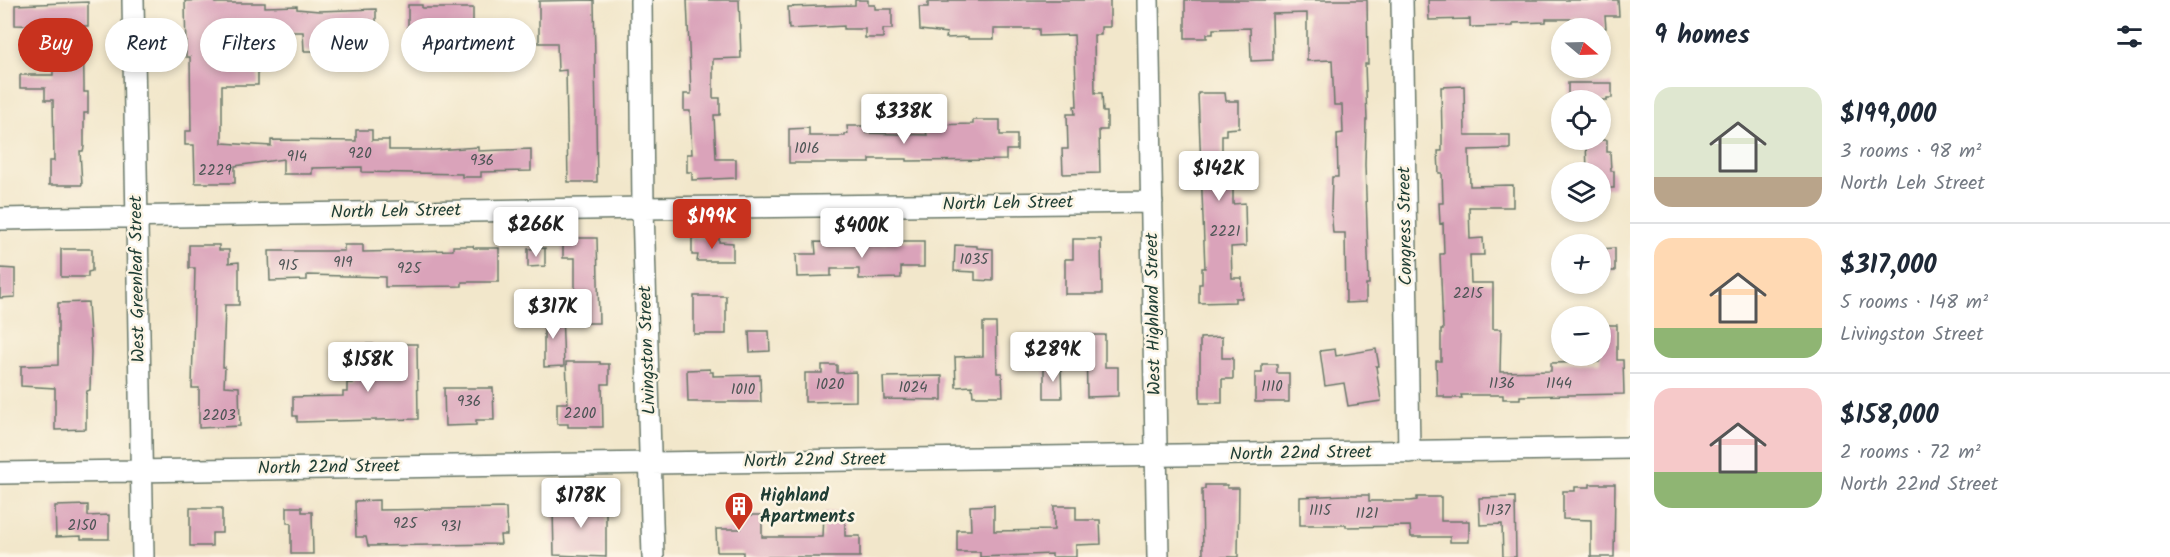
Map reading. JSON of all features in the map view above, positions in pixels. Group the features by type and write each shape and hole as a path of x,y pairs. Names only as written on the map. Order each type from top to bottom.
{"street":[{"name":"West Greenleaf Street","path":"133,0 142,557"},
{"name":"Livingston Street","path":"641,0 653,557"},
{"name":"West Highland Street","path":"1148,0 1158,557"},
{"name":"Congress Street","path":"1402,0 1409,452"},
{"name":"North Leh Street","path":"0,219 1152,202"},
{"name":"North 22nd Street","path":"0,473 1630,448"}],"building":[{"path":"594,0 597,182 568,182 566,70 558,71 557,43 539,43 539,1"},
{"path":"687,0 739,0 741,58 713,59 713,98 720,98 720,115 714,115 716,159 736,159 736,178 692,180 692,172 687,172 687,154 692,154 690,111 684,111 684,94 691,94"},
{"path":"855,0 868,0 868,5 875,5 875,9 892,9 892,29 883,29 883,38 865,38 865,29 844,29 844,26 789,29 788,7 855,5"},
{"path":"949,0 1110,0 1110,27 1101,27 1101,35 1094,35 1095,93 1102,93 1103,112 1107,112 1107,130 1099,130 1100,173 1063,174 1062,149 1068,149 1067,114 1075,114 1074,106 1077,106 1074,35 1039,36 1039,29 994,29 994,39 968,39 968,37 946,38 947,33 920,30 919,7 928,7 928,2 949,2"},
{"path":"1185,0 1367,0 1365,165 1369,284 1366,284 1366,302 1346,303 1345,233 1333,233 1331,209 1332,177 1338,177 1337,134 1343,133 1342,105 1334,105 1332,60 1307,61 1307,13 1272,14 1273,60 1251,61 1250,28 1213,29 1213,34 1207,34 1207,38 1185,38"},
{"path":"1428,0 1618,0 1619,16 1605,16 1605,18 1551,18 1546,19 1546,22 1513,23 1513,26 1470,27 1470,19 1429,20"},
{"path":"185,1 265,3 265,7 297,6 297,9 319,11 376,9 376,18 309,18 309,51 304,51 303,32 297,32 297,18 200,18 200,72 258,72 258,85 222,85 222,143 271,146 271,140 356,141 356,130 372,130 372,140 389,140 389,150 478,147 478,151 531,149 531,171 481,172 481,177 462,177 462,174 362,172 362,167 312,168 312,174 283,174 283,159 235,166 235,183 195,183 194,145 185,145 185,131 191,131 190,57 188,57 188,18 185,18"},
{"path":"88,2 88,18 18,18 18,25 15,25 15,5"},
{"path":"408,5 422,5 422,8 473,8 473,18 408,18"},
{"path":"53,72 84,72 84,92 88,92 88,113 84,113 84,147 83,151 80,151 82,185 49,185 49,161 54,161 53,100 45,100 45,88 20,88 20,75 53,75"},
{"path":"1568,83 1612,83 1612,98 1611,90 1568,90"},
{"path":"1464,86 1465,135 1510,135 1510,149 1469,150 1470,186 1513,185 1513,207 1469,207 1470,239 1483,238 1484,255 1470,255 1471,283 1493,283 1493,329 1501,329 1500,372 1551,371 1551,366 1611,366 1611,325 1617,325 1617,360 1623,360 1624,394 1520,396 1520,399 1503,399 1503,395 1461,395 1462,398 1437,396 1436,361 1441,361 1441,330 1443,330 1440,254 1444,254 1443,223 1440,224 1439,203 1443,203 1442,173 1439,173 1438,151 1442,151 1441,87"},
{"path":"1198,93 1225,93 1226,101 1239,101 1239,128 1226,129 1226,135 1222,135 1222,177 1233,177 1233,204 1245,203 1246,246 1231,247 1232,278 1242,278 1242,298 1235,298 1235,302 1199,303 1199,284 1202,284 1202,268 1205,268"},
{"path":"973,120 1000,120 1000,135 1017,135 1017,150 1006,150 1006,160 870,159 870,163 789,163 789,129 809,128 809,136 845,136 848,134 847,126 866,126 866,133 927,135 929,125 973,124"},
{"path":"1586,150 1610,152 1611,162 1587,162"},
{"path":"1611,171 1614,171 1614,188 1611,188"},
{"path":"575,238 597,238 599,323 569,323 569,302 575,301 575,258 563,258 563,243 575,243"},
{"path":"692,238 719,238 719,242 733,243 733,261 697,261 698,255 692,255"},
{"path":"1073,239 1101,239 1102,294 1065,294 1065,259 1073,259"},
{"path":"887,241 924,241 924,267 901,267 901,278 859,279 859,269 831,269 831,276 797,277 796,254 816,254 815,242 887,244"},
{"path":"189,245 219,245 219,250 229,250 229,263 239,262 239,305 225,305 223,367 225,367 224,386 239,387 240,426 199,428 199,388 192,388 195,268 189,268"},
{"path":"344,245 363,245 363,252 453,250 453,246 499,248 499,282 462,282 462,286 385,287 385,277 307,275 307,280 270,281 269,251 344,251"},
{"path":"955,245 993,249 993,281 975,280 975,272 954,271"},
{"path":"545,248 545,266 528,267 528,249"},
{"path":"1611,248 1615,248 1615,271 1611,271"},
{"path":"61,249 92,249 92,271 88,272 88,277 61,277"},
{"path":"0,268 15,269 15,297 0,298"},
{"path":"694,296 726,296 726,334 694,334"},
{"path":"88,302 91,352 90,390 86,395 86,429 55,430 55,388 21,386 21,366 58,365 58,303"},
{"path":"544,312 562,312 564,366 544,367"},
{"path":"983,323 996,323 997,373 1002,373 1003,396 973,396 972,386 956,387 955,357 983,356"},
{"path":"749,331 769,331 770,351 750,352"},
{"path":"1086,335 1105,335 1105,367 1118,367 1118,396 1087,397"},
{"path":"1222,337 1222,358 1233,358 1233,379 1222,379 1222,403 1200,403 1200,338"},
{"path":"353,344 373,344 373,379 401,378 401,344 417,344 418,419 297,422 297,416 293,416 293,397 343,396 343,392 347,392 347,383 353,383"},
{"path":"1335,349 1336,356 1376,349 1381,401 1348,406 1344,383 1325,386 1320,351"},
{"path":"566,362 609,364 609,384 602,384 603,427 568,427 568,424 557,424 557,403 568,403"},
{"path":"1262,364 1277,364 1277,373 1289,373 1289,402 1255,402 1255,373 1262,373"},
{"path":"822,365 837,365 837,373 856,372 856,401 805,402 805,373 822,373"},
{"path":"1044,368 1061,368 1062,398 1044,398"},
{"path":"710,369 713,376 760,375 761,402 688,402 687,370"},
{"path":"942,376 942,400 884,399 883,377"},
{"path":"444,388 493,388 494,420 476,420 476,425 445,426"},
{"path":"1590,484 1615,484 1614,557 1591,557 1591,520 1563,519 1563,491 1575,491 1575,487 1590,487"},
{"path":"1205,485 1227,485 1227,488 1239,488 1238,557 1203,557 1202,489 1205,489"},
{"path":"1369,495 1369,501 1410,501 1417,500 1417,497 1441,497 1441,521 1469,521 1469,542 1450,542 1450,537 1411,537 1410,526 1300,525 1300,497"},
{"path":"1515,497 1516,557 1503,557 1502,524 1480,525 1479,498"},
{"path":"591,498 606,498 606,557 554,555 553,509 570,508 570,502 591,501"},
{"path":"379,500 379,510 506,508 507,535 500,535 501,544 368,546 366,537 356,537 355,501"},
{"path":"88,505 88,516 109,515 109,539 81,539 81,536 56,537 55,506"},
{"path":"994,505 994,531 1054,530 1054,506 1076,506 1076,520 1100,520 1101,544 1076,545 1076,557 1052,557 1052,554 980,557 980,552 957,552 957,530 971,530 970,506"},
{"path":"287,507 302,507 302,512 312,512 313,554 291,554 291,523 287,523"},
{"path":"190,508 222,508 222,533 212,533 212,546 190,546"},
{"name":"Highland Apartments","path":"824,512 845,512 845,536 860,536 860,557 743,557 743,552 717,552 716,529 741,529 741,515 762,515 762,537 823,537"}],"place":[{"name":"Highland Apartments","path":"739,532"}]}
